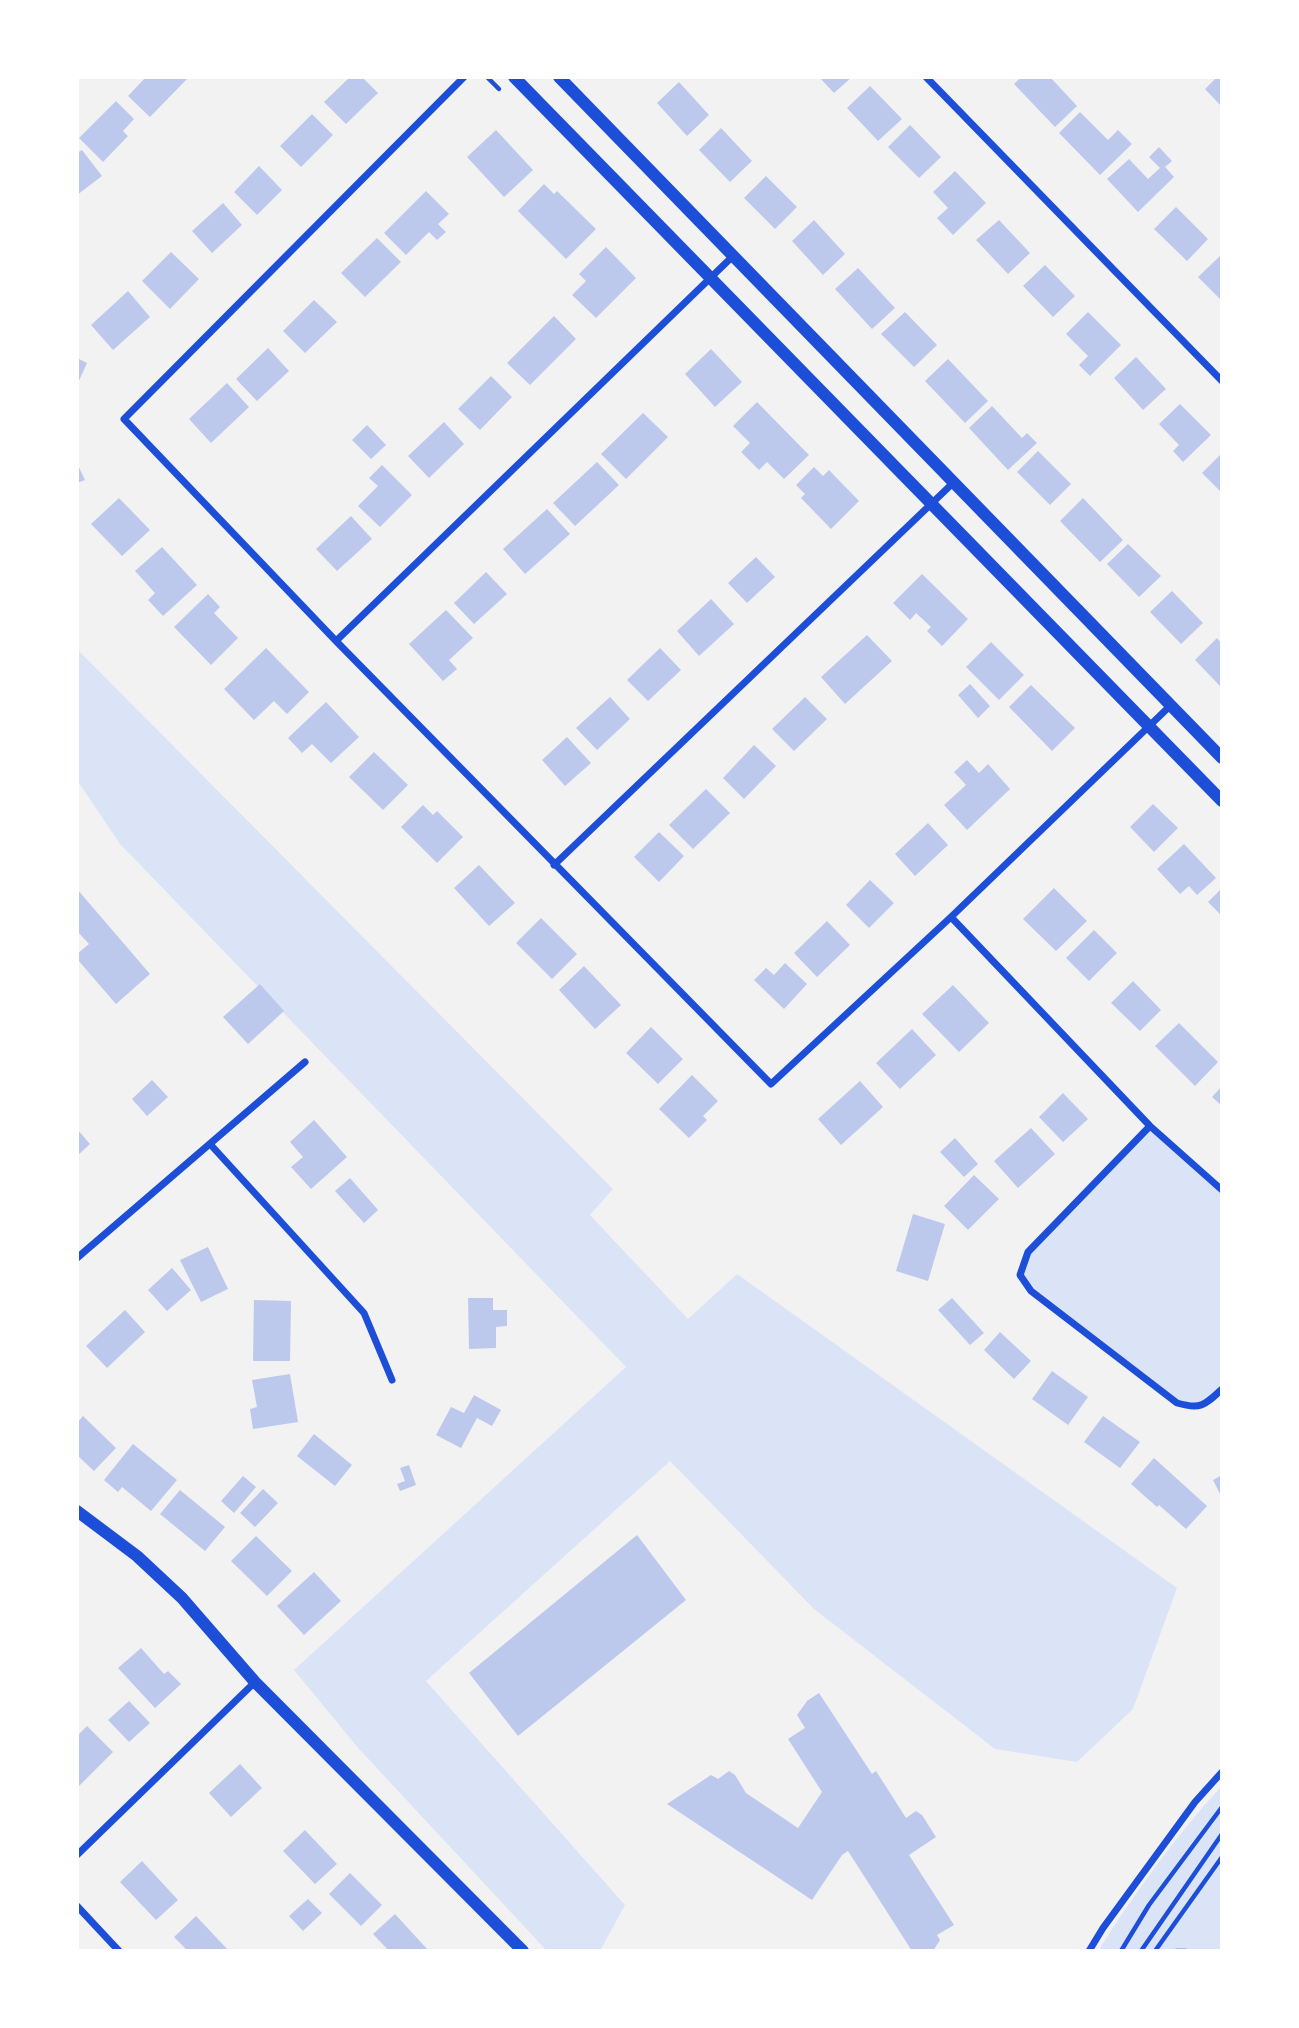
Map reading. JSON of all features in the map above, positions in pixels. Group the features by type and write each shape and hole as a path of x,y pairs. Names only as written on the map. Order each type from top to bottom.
{"street":[{"path":"464,77 124,419 336,641 771,1084 951,917 1171,705"},
{"path":"513,77 1222,801"},
{"path":"559,77 1222,758"},
{"path":"926,77 1222,381"},
{"path":"336,641 733,256"},
{"path":"554,865 953,483"},
{"path":"951,917 1150,1126 1222,1190"},
{"path":"77,1258 305,1062"},
{"path":"1150,1126 1028,1252 1020,1275 1031,1291 1177,1403 1195,1408 1208,1402 1222,1389"},
{"path":"211,1144 364,1312 392,1380"},
{"path":"77,1511 137,1556 182,1598 255,1682 523,1951"},
{"path":"78,1853 255,1682"},
{"path":"1089,1951 1195,1801 1222,1772"},
{"path":"77,1906 119,1951"}],"path":[{"path":"1122,1951 1149,1905 1222,1807"},
{"path":"1141,1951 1222,1834"},
{"path":"1155,1951 1222,1857"},
{"path":"1176,1951 1186,1951"}],"shaded area":[{"path":"77,649 613,1189 590,1215 688,1319 737,1274 1177,1588 1133,1709 1077,1762 995,1749 814,1609 670,1461 426,1681 625,1905 600,1951 547,1951 359,1749 294,1670 626,1367 120,844 77,780"},
{"path":"1150,1126 1222,1190 1222,1389 1208,1402 1177,1403 1031,1291 1020,1275 1028,1252"},
{"path":"1222,1786 1222,1951 1098,1951 1156,1866"}],"building":[{"path":"146,77 189,77 150,117 128,96"},
{"path":"350,77 362,77 378,93 346,124 324,102"},
{"path":"819,77 852,77 834,93"},
{"path":"1021,77 1050,77 1077,106 1055,127 1014,84"},
{"path":"1217,77 1222,77 1222,107 1205,89"},
{"path":"679,82 709,115 687,136 657,103"},
{"path":"870,86 902,119 878,141 847,108"},
{"path":"116,101 134,119 123,131 128,136 103,162 79,138"},
{"path":"1080,112 1108,140 1118,130 1132,144 1100,175 1059,133"},
{"path":"312,114 333,135 301,167 280,146"},
{"path":"910,125 941,157 919,178 888,147"},
{"path":"721,128 752,161 730,182 699,150"},
{"path":"496,130 533,170 504,197 467,157"},
{"path":"1159,147 1172,161 1165,167 1174,177 1138,212 1107,179 1129,159 1148,179 1160,168 1149,157"},
{"path":"82,150 102,176 77,195 77,153"},
{"path":"259,166 282,190 257,215 234,192"},
{"path":"955,171 986,203 953,235 937,218 948,208 933,192"},
{"path":"766,176 797,207 775,229 744,198"},
{"path":"544,184 554,194 557,191 596,229 566,259 518,211"},
{"path":"426,191 449,214 438,224 446,232 437,240 429,232 406,255 384,233"},
{"path":"223,203 242,225 212,253 192,231"},
{"path":"1176,207 1208,239 1187,261 1154,229"},
{"path":"814,220 845,254 823,275 792,241"},
{"path":"999,220 1030,253 1008,274 976,240"},
{"path":"377,238 401,262 365,297 341,273"},
{"path":"606,247 636,278 596,318 572,295 586,281 579,274"},
{"path":"171,252 199,279 170,309 142,281"},
{"path":"1220,256 1222,258 1222,301 1198,277"},
{"path":"1045,265 1075,296 1053,317 1023,286"},
{"path":"858,268 895,308 872,329 835,289"},
{"path":"128,291 150,317 113,350 91,325"},
{"path":"314,300 337,322 305,353 283,331"},
{"path":"905,312 937,345 914,367 881,334"},
{"path":"1088,312 1121,345 1090,376 1079,365 1088,356 1066,334"},
{"path":"554,316 576,339 530,385 507,363"},
{"path":"268,348 289,371 257,401 236,379"},
{"path":"711,349 742,382 715,407 685,374"},
{"path":"1136,357 1166,389 1143,410 1114,378"},
{"path":"77,358 87,363 77,385"},
{"path":"948,359 988,401 965,423 925,381"},
{"path":"491,376 512,397 480,430 458,409"},
{"path":"227,383 249,407 211,443 189,419"},
{"path":"757,402 809,455 784,479 767,462 759,470 741,452 750,443 733,426"},
{"path":"1180,404 1211,435 1183,462 1173,451 1179,445 1159,424"},
{"path":"992,406 1022,438 1027,433 1037,443 1008,470 969,428"},
{"path":"643,413 668,437 626,479 601,454"},
{"path":"444,422 464,444 429,478 408,456"},
{"path":"367,425 386,445 371,459 352,440"},
{"path":"1038,451 1071,484 1050,505 1017,472"},
{"path":"1222,453 1222,493 1202,473"},
{"path":"597,462 619,485 575,526 553,503"},
{"path":"77,463 85,480 77,483"},
{"path":"382,465 412,495 380,527 358,506 378,486 369,478"},
{"path":"814,467 823,476 829,470 859,501 831,529 801,498 805,494 796,485"},
{"path":"119,498 150,530 122,556 91,524"},
{"path":"1083,498 1123,540 1100,562 1060,521"},
{"path":"547,509 570,534 525,574 503,549"},
{"path":"351,516 372,539 337,571 316,549"},
{"path":"1128,544 1161,576 1139,597 1107,564"},
{"path":"162,547 197,585 163,616 148,600 155,593 135,571"},
{"path":"756,557 775,577 747,603 728,583"},
{"path":"486,572 507,594 474,624 454,603"},
{"path":"922,574 968,619 942,646 927,631 931,627 916,613 910,620 893,603"},
{"path":"1172,591 1203,623 1181,644 1150,612"},
{"path":"208,594 220,607 214,613 238,638 211,665 174,627"},
{"path":"711,599 734,624 699,656 677,631"},
{"path":"446,610 473,638 449,660 457,669 443,681 409,644"},
{"path":"867,635 892,661 845,704 821,677"},
{"path":"1217,638 1222,644 1222,688 1195,660"},
{"path":"991,642 1024,675 999,700 966,667"},
{"path":"266,648 309,692 287,714 274,701 254,720 224,689"},
{"path":"660,648 681,670 648,701 627,680"},
{"path":"970,684 990,706 978,718 958,695"},
{"path":"1031,685 1075,728 1052,751 1009,707"},
{"path":"610,697 630,719 597,750 576,728"},
{"path":"805,697 827,719 794,751 772,729"},
{"path":"326,702 359,737 331,763 312,744 302,753 288,738"},
{"path":"567,737 591,763 565,786 542,760"},
{"path":"754,745 776,766 744,799 723,778"},
{"path":"374,752 408,785 383,810 349,777"},
{"path":"967,760 979,773 988,764 1010,789 967,830 944,805 966,785 954,772"},
{"path":"706,789 730,813 693,849 669,825"},
{"path":"1153,804 1178,828 1154,852 1130,827"},
{"path":"423,805 433,815 437,811 463,837 437,863 401,827"},
{"path":"928,823 948,845 915,876 895,854"},
{"path":"659,832 684,856 659,882 634,857"},
{"path":"1184,844 1216,878 1197,895 1189,886 1180,894 1157,869"},
{"path":"479,865 515,903 489,926 454,888"},
{"path":"870,880 894,903 869,928 846,905"},
{"path":"1054,888 1087,921 1056,951 1023,919"},
{"path":"1222,888 1222,916 1208,902"},
{"path":"77,889 150,974 116,1004 77,959 77,954 89,944 77,931"},
{"path":"541,918 577,954 552,979 516,943"},
{"path":"827,921 850,945 817,977 794,953"},
{"path":"1094,930 1117,953 1089,981 1066,958"},
{"path":"785,963 807,984 784,1009 754,980 766,968 774,975"},
{"path":"584,966 621,1005 595,1029 559,990"},
{"path":"1133,981 1161,1010 1140,1031 1111,1003"},
{"path":"260,984 284,1011 248,1044 223,1017"},
{"path":"953,985 989,1023 959,1052 922,1014"},
{"path":"1179,1023 1218,1062 1195,1086 1155,1046"},
{"path":"651,1027 683,1059 658,1084 626,1053"},
{"path":"912,1029 936,1055 900,1089 876,1063"},
{"path":"692,1075 718,1101 703,1116 707,1120 689,1138 659,1109"},
{"path":"152,1080 168,1097 147,1116 132,1099"},
{"path":"860,1081 883,1107 841,1145 818,1119"},
{"path":"1222,1086 1222,1106 1212,1097"},
{"path":"1063,1093 1088,1119 1063,1142 1039,1117"},
{"path":"314,1120 347,1157 311,1189 291,1167 303,1157 290,1142"},
{"path":"1031,1128 1055,1154 1018,1188 994,1161"},
{"path":"77,1129 90,1144 77,1156"},
{"path":"955,1138 978,1164 964,1177 940,1152"},
{"path":"974,1175 999,1199 968,1230 944,1206"},
{"path":"350,1178 378,1210 364,1223 335,1191"},
{"path":"913,1214 945,1224 928,1281 896,1271"},
{"path":"208,1247 228,1289 201,1302 180,1260"},
{"path":"172,1268 191,1290 167,1311 148,1290"},
{"path":"468,1298 493,1298 493,1310 507,1310 507,1326 496,1327 496,1348 469,1349"},
{"path":"952,1298 984,1333 970,1345 938,1310"},
{"path":"254,1300 291,1301 290,1361 253,1361"},
{"path":"125,1310 145,1332 107,1368 86,1346"},
{"path":"1000,1332 1031,1361 1014,1379 984,1350"},
{"path":"1052,1371 1088,1397 1068,1425 1032,1399"},
{"path":"290,1374 298,1422 253,1429 250,1409 257,1407 252,1380"},
{"path":"474,1395 501,1410 492,1426 477,1418 461,1448 436,1435 451,1407 464,1413"},
{"path":"83,1416 116,1448 94,1471 77,1455 77,1423"},
{"path":"1103,1416 1140,1442 1120,1468 1084,1442"},
{"path":"314,1434 352,1465 335,1486 297,1456"},
{"path":"133,1444 177,1480 151,1511 122,1487 118,1492 104,1480"},
{"path":"1154,1458 1207,1506 1186,1529 1131,1484"},
{"path":"409,1465 416,1485 400,1491 397,1484 405,1481 400,1468"},
{"path":"1222,1475 1222,1498 1213,1480"},
{"path":"243,1476 256,1487 234,1513 221,1501"},
{"path":"263,1489 278,1503 255,1527 240,1513"},
{"path":"180,1490 225,1527 205,1551 160,1514"},
{"path":"637,1535 686,1600 518,1736 469,1673"},
{"path":"256,1536 292,1571 267,1596 231,1561"},
{"path":"314,1572 341,1601 304,1635 277,1606"},
{"path":"141,1648 164,1674 168,1671 181,1684 155,1708 118,1668"},
{"path":"819,1693 872,1774 876,1771 906,1818 916,1811 922,1815 936,1837 909,1855 954,1925 937,1935 940,1940 933,1951 912,1951 848,1851 842,1855 812,1900 667,1804 711,1775 718,1779 729,1771 735,1775 746,1793 798,1828 822,1792 788,1739 805,1728 797,1715 807,1701"},
{"path":"129,1701 150,1723 129,1742 108,1720"},
{"path":"87,1726 113,1752 77,1788 77,1736"},
{"path":"240,1764 262,1788 231,1817 209,1793"},
{"path":"305,1830 337,1864 315,1884 283,1851"},
{"path":"142,1861 178,1900 156,1920 120,1882"},
{"path":"350,1873 382,1905 361,1926 329,1894"},
{"path":"308,1899 322,1913 303,1931 289,1916"},
{"path":"395,1914 428,1950 389,1951 373,1934"},
{"path":"196,1916 229,1951 188,1951 174,1937"}]}
